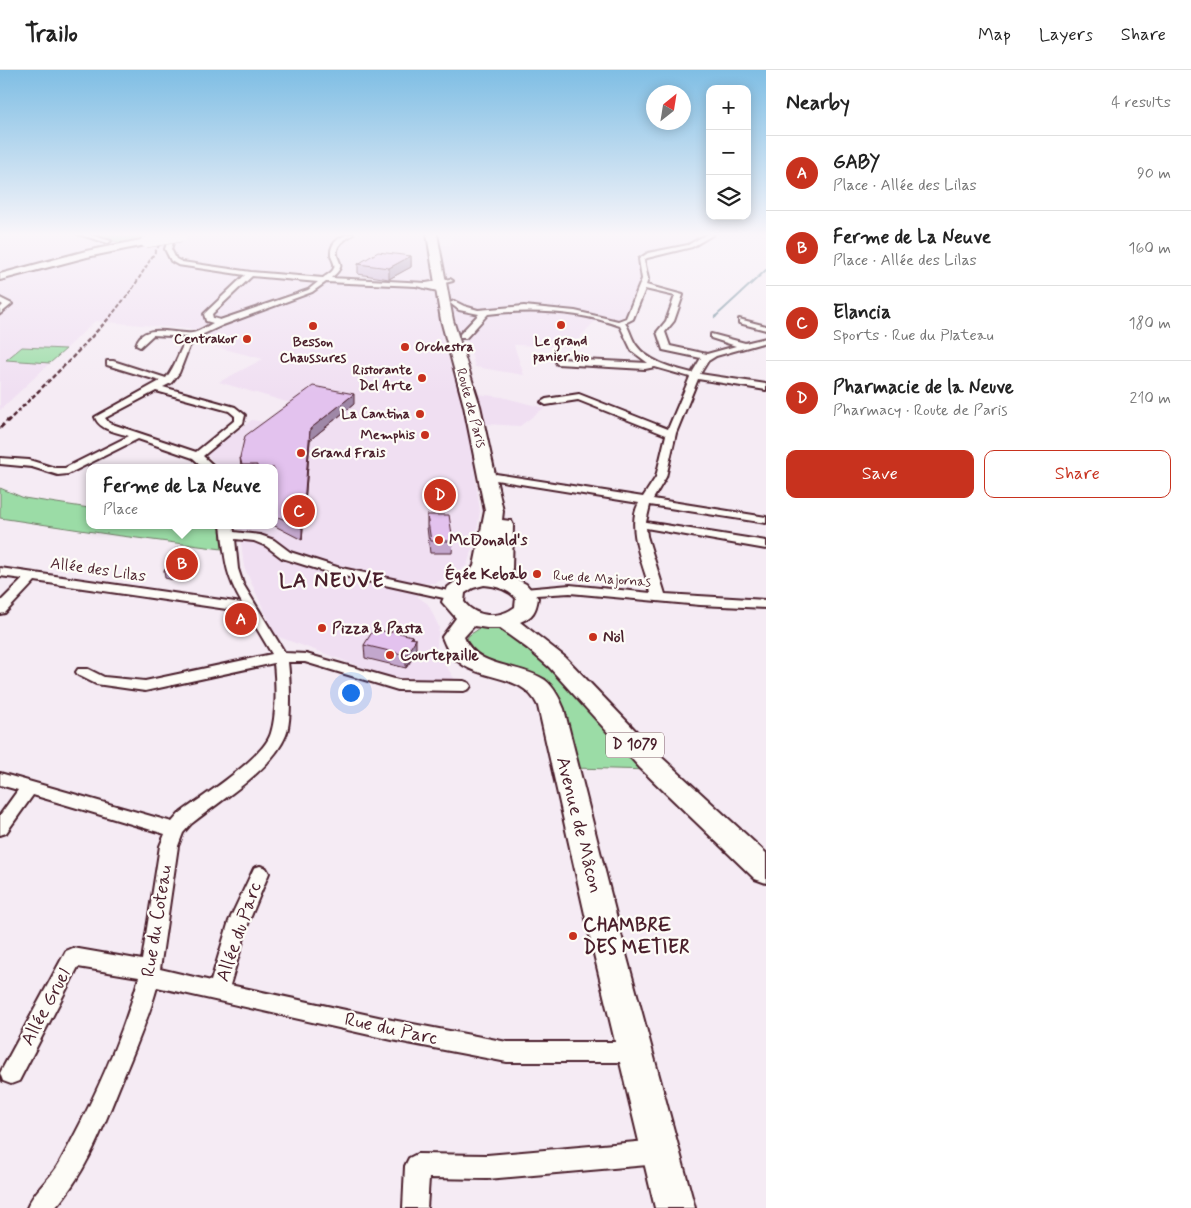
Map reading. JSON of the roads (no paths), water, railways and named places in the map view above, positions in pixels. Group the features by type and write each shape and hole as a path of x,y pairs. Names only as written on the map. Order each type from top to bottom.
{"main road":[{"name":"Route de Paris","path":"444,287 463,336 504,510 502,569 504,581"},
{"name":"Route de Paris","path":"447,287 494,511 484,567 474,580"},
{"path":"474,580 504,581 512,584 516,609 490,622 461,606 460,586 474,580"},
{"name":"Avenue de Mâcon","path":"461,606 453,637 454,646 460,654 476,663 525,679 536,685 547,697 552,709 675,1208"},
{"name":"D 1079","path":"516,609 568,656 669,762 766,853"},
{"name":"D 1079","path":"516,609 535,643 557,662 650,761 766,870"}],"street":[{"path":"220,323 209,319 208,314 236,287"},
{"path":"206,464 197,456 106,425 101,421 100,417 168,381 175,373 185,347 194,336 220,323 310,291 316,287"},
{"path":"428,287 462,309 481,312 516,308 539,309 619,323 623,325 634,348 642,356 655,364 681,373 766,386"},
{"path":"619,323 629,319 642,287"},
{"path":"647,287 679,295 670,321 661,332 666,348 708,357 743,345 766,340"},
{"path":"0,300 8,304 0,312"},
{"path":"449,301 481,312"},
{"path":"463,336 481,312"},
{"path":"742,321 766,328"},
{"path":"140,345 142,340 151,333 194,336"},
{"path":"714,336 743,345"},
{"name":"Rue de Majornas","path":"516,609 570,589 659,597 640,524 642,508 661,478 671,433 695,375 708,357"},
{"path":"560,362 645,366 655,364"},
{"path":"110,363 168,381"},
{"path":"155,388 232,409 240,415 240,421 197,456"},
{"path":"546,402 579,397 671,433"},
{"path":"0,461 32,464 54,472 68,471 138,435"},
{"path":"496,477 646,499 766,520"},
{"path":"640,524 766,544"},
{"path":"281,657 249,608 236,584 232,569 228,530 270,544 286,555 461,606"},
{"name":"Allée des Lilas","path":"0,572 249,608"},
{"name":"Allée des Lilas","path":"0,610 32,577"},
{"path":"659,597 766,604"},
{"path":"84,672 101,681 144,686 281,657 306,658 398,685 464,686"},
{"name":"Rue du Coteau","path":"39,1208 63,1181 87,1137 140,1012 150,973 169,846 176,830 185,819 257,764 271,748 279,733 283,685 281,657"},
{"path":"0,779 176,830"},
{"path":"0,828 28,787"},
{"name":"Allée du Parc","path":"218,991 239,921 260,873"},
{"name":"Allée Gruel","path":"11,1073 73,957 150,973"},
{"name":"Rue du Parc","path":"150,973 218,991 392,1030 507,1052 636,1052"},
{"path":"415,1208 417,1166 487,1167 661,1152"}],"waterway":[{"path":"716,316 747,287"}],"railway":[{"path":"110,317 134,287"},
{"path":"7,422 69,361 111,316"},
{"path":"0,428 8,420"}],"place":[{"name":"Le grand panier bio","path":"561,325"},
{"name":"Besson Chaussures","path":"313,326"},
{"name":"Centrakor","path":"247,339"},
{"name":"Orchestra","path":"405,347"},
{"name":"Ristorante Del Arte","path":"422,378"},
{"name":"La Cantina","path":"420,414"},
{"name":"Memphis","path":"425,435"},
{"name":"Grand Frais","path":"301,453"},
{"name":"Pharmacie de la Neuve","path":"440,495"},
{"name":"Elancia","path":"299,511"},
{"name":"McDonald's","path":"439,540"},
{"name":"Ferme de La Neuve","path":"182,564"},
{"name":"Égée Kebab","path":"537,574"},
{"name":"GABY","path":"241,619"},
{"name":"Pizza & Pasta","path":"322,628"},
{"name":"Nöl","path":"593,637"},
{"name":"Courtepaille","path":"390,655"},
{"name":"CHAMBRE DES METIER","path":"573,936"}],"district":[{"name":"LA NEUVE","path":"332,581"}]}
